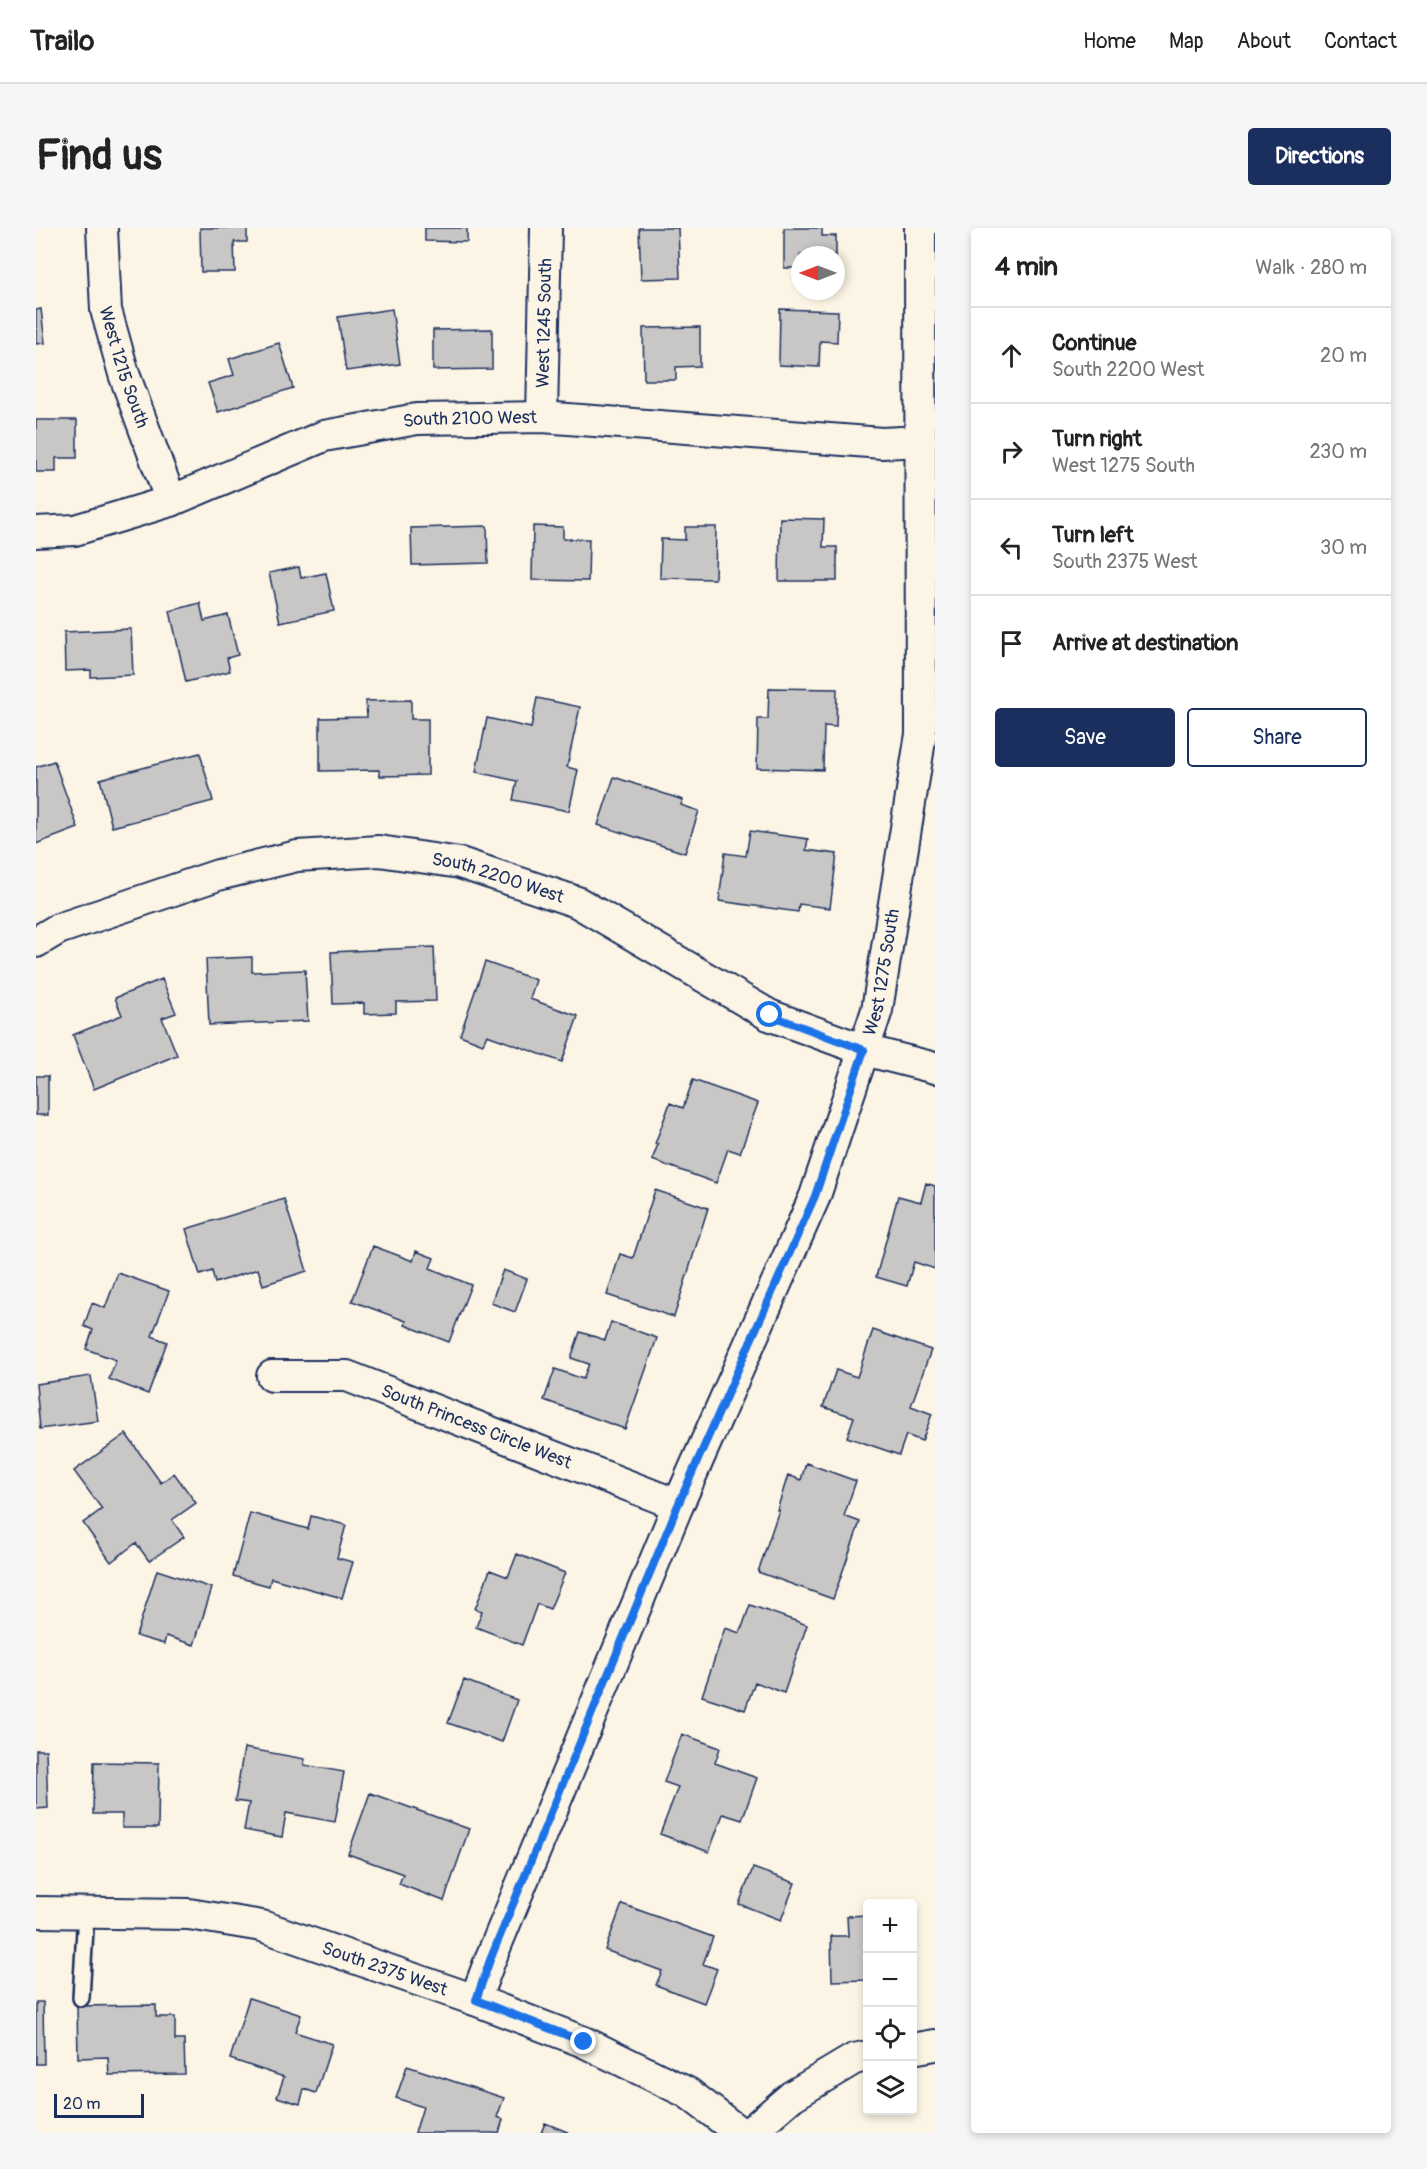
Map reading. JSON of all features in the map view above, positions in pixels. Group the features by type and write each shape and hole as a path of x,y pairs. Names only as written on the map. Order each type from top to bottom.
{"street":[{"name":"West 1215 South","path":"102,228 106,310 124,374 171,501"},
{"name":"West 1245 South","path":"542,417 546,228"},
{"name":"West 1275 South","path":"476,2000 490,1960 678,1505 815,1196 877,1010 921,734 920,228"},
{"name":"South 2100 West","path":"36,532 75,530 171,501 324,436 417,419 542,417 882,443 921,441"},
{"name":"South 2200 West","path":"36,942 58,929 218,875 297,856 379,851 460,863 577,902 770,1015 864,1050 935,1068"},
{"name":"South Princess Circle West","path":"272,1376 347,1376 678,1505"},
{"name":"South 2375 West","path":"36,1912 189,1914 262,1926 476,2000 584,2042 688,2093 740,2133"},
{"path":"917,2048 935,2045"},
{"path":"749,2133 792,2096 854,2059 863,2057"}],"lane":[{"path":"81,1998 86,1912"}],"building":[{"path":"200,228 247,228 247,242 234,242 235,272 201,272"},
{"path":"425,228 467,228 467,242 425,241"},
{"path":"639,228 678,228 680,278 641,279"},
{"path":"784,228 822,228 822,236 836,236 836,246 791,246 791,268 784,268"},
{"path":"41,309 45,343 36,344 36,310"},
{"path":"392,309 400,364 346,371 338,317"},
{"path":"780,309 838,311 837,342 820,341 819,367 779,365"},
{"path":"700,327 700,366 676,367 676,380 644,380 643,328"},
{"path":"492,329 492,369 433,370 433,330"},
{"path":"279,343 293,388 218,412 208,383 234,375 229,359"},
{"path":"36,420 77,420 77,458 56,458 56,472 36,472"},
{"path":"780,518 824,519 823,547 837,547 837,581 779,581"},
{"path":"487,526 488,563 412,565 411,528"},
{"path":"533,526 563,527 563,539 589,539 588,581 532,580"},
{"path":"685,527 716,527 715,579 660,578 661,539 685,540"},
{"path":"299,567 301,578 326,573 334,611 280,622 269,573"},
{"path":"200,603 204,621 228,615 238,655 227,658 230,671 186,682 170,611"},
{"path":"131,629 133,675 91,677 91,670 65,671 64,632"},
{"path":"769,688 837,689 836,727 824,726 823,770 757,768 758,719 768,719"},
{"path":"537,698 580,707 567,767 578,770 569,811 513,800 517,781 476,772 487,718 531,728"},
{"path":"411,700 411,719 428,719 428,775 380,776 379,770 320,771 320,718 367,717 366,701"},
{"path":"200,753 213,801 112,827 100,779"},
{"path":"54,761 78,828 36,844 36,767"},
{"path":"614,777 683,800 681,805 699,811 685,853 598,825"},
{"path":"750,831 808,839 806,850 837,854 830,908 799,904 798,912 719,901 725,853 746,856"},
{"path":"434,947 436,1001 396,1002 396,1013 364,1014 364,1003 333,1004 331,952"},
{"path":"252,957 252,972 305,970 308,1021 209,1025 206,959"},
{"path":"485,962 536,980 530,999 578,1016 562,1062 487,1035 483,1044 460,1035"},
{"path":"162,979 176,1013 162,1018 177,1055 94,1089 73,1035 122,1015 115,998"},
{"path":"36,1076 48,1076 48,1115 36,1115"},
{"path":"693,1080 758,1103 740,1153 728,1149 716,1183 652,1160 658,1144 655,1144 670,1103 683,1108"},
{"path":"926,1183 935,1186 935,1269 914,1262 907,1286 876,1277 898,1196 921,1202"},
{"path":"655,1190 708,1208 674,1317 607,1295 620,1254 633,1258"},
{"path":"284,1199 307,1271 263,1285 258,1269 215,1283 212,1271 200,1275 186,1229"},
{"path":"373,1246 413,1261 416,1251 434,1258 430,1268 471,1285 449,1342 405,1325 406,1321 352,1301"},
{"path":"503,1270 527,1279 515,1312 491,1303"},
{"path":"118,1273 169,1291 152,1336 167,1342 148,1394 109,1379 116,1360 86,1349 93,1330 84,1326 92,1303 105,1308"},
{"path":"611,1322 657,1338 625,1429 544,1400 555,1369 583,1379 589,1364 571,1358 580,1332 605,1340"},
{"path":"873,1330 931,1350 911,1406 932,1414 922,1441 906,1435 899,1455 847,1437 854,1417 823,1407 836,1370 857,1377"},
{"path":"91,1376 98,1421 40,1429 36,1384"},
{"path":"126,1434 161,1483 174,1473 196,1503 172,1520 184,1537 149,1561 136,1543 111,1562 83,1523 102,1509 74,1471"},
{"path":"806,1463 856,1481 844,1516 860,1522 833,1599 758,1572 788,1475 801,1480"},
{"path":"250,1513 308,1529 311,1516 346,1525 337,1558 353,1562 342,1598 271,1578 269,1586 233,1576"},
{"path":"517,1554 565,1573 550,1609 537,1604 522,1645 476,1627 482,1611 475,1609 490,1570 508,1577"},
{"path":"157,1570 212,1588 194,1645 166,1636 164,1644 136,1636"},
{"path":"750,1605 807,1625 784,1693 755,1682 745,1710 702,1696 725,1628 740,1633"},
{"path":"464,1680 517,1700 502,1742 448,1723"},
{"path":"682,1734 720,1748 715,1763 757,1778 742,1820 723,1814 709,1852 660,1834 678,1787 664,1782"},
{"path":"244,1748 305,1759 304,1765 344,1772 335,1822 286,1813 282,1837 244,1830 249,1803 235,1801"},
{"path":"36,1750 46,1750 48,1808 36,1809"},
{"path":"94,1762 159,1763 158,1828 122,1828 122,1814 93,1814"},
{"path":"370,1793 469,1829 444,1901 399,1884 403,1874 348,1854"},
{"path":"753,1868 795,1883 781,1920 739,1904"},
{"path":"622,1904 713,1937 703,1964 717,1969 704,2003 656,1985 662,1971 605,1950"},
{"path":"863,1915 863,1980 832,1981 831,1936 848,1936 847,1916"},
{"path":"249,1998 301,2015 295,2032 332,2044 316,2093 304,2089 300,2104 277,2097 284,2077 230,2059"},
{"path":"36,2002 43,2002 44,2064 36,2064"},
{"path":"156,2005 156,2017 175,2017 175,2040 184,2040 185,2074 109,2075 108,2057 78,2058 77,2006"},
{"path":"407,2066 504,2098 497,2117 503,2119 499,2133 415,2133 423,2107 396,2098"},
{"path":"545,2123 570,2133 541,2133"}],"route":[{"path":"584,2042 476,2000 490,1960 678,1505 815,1196 864,1050 770,1015"}]}
